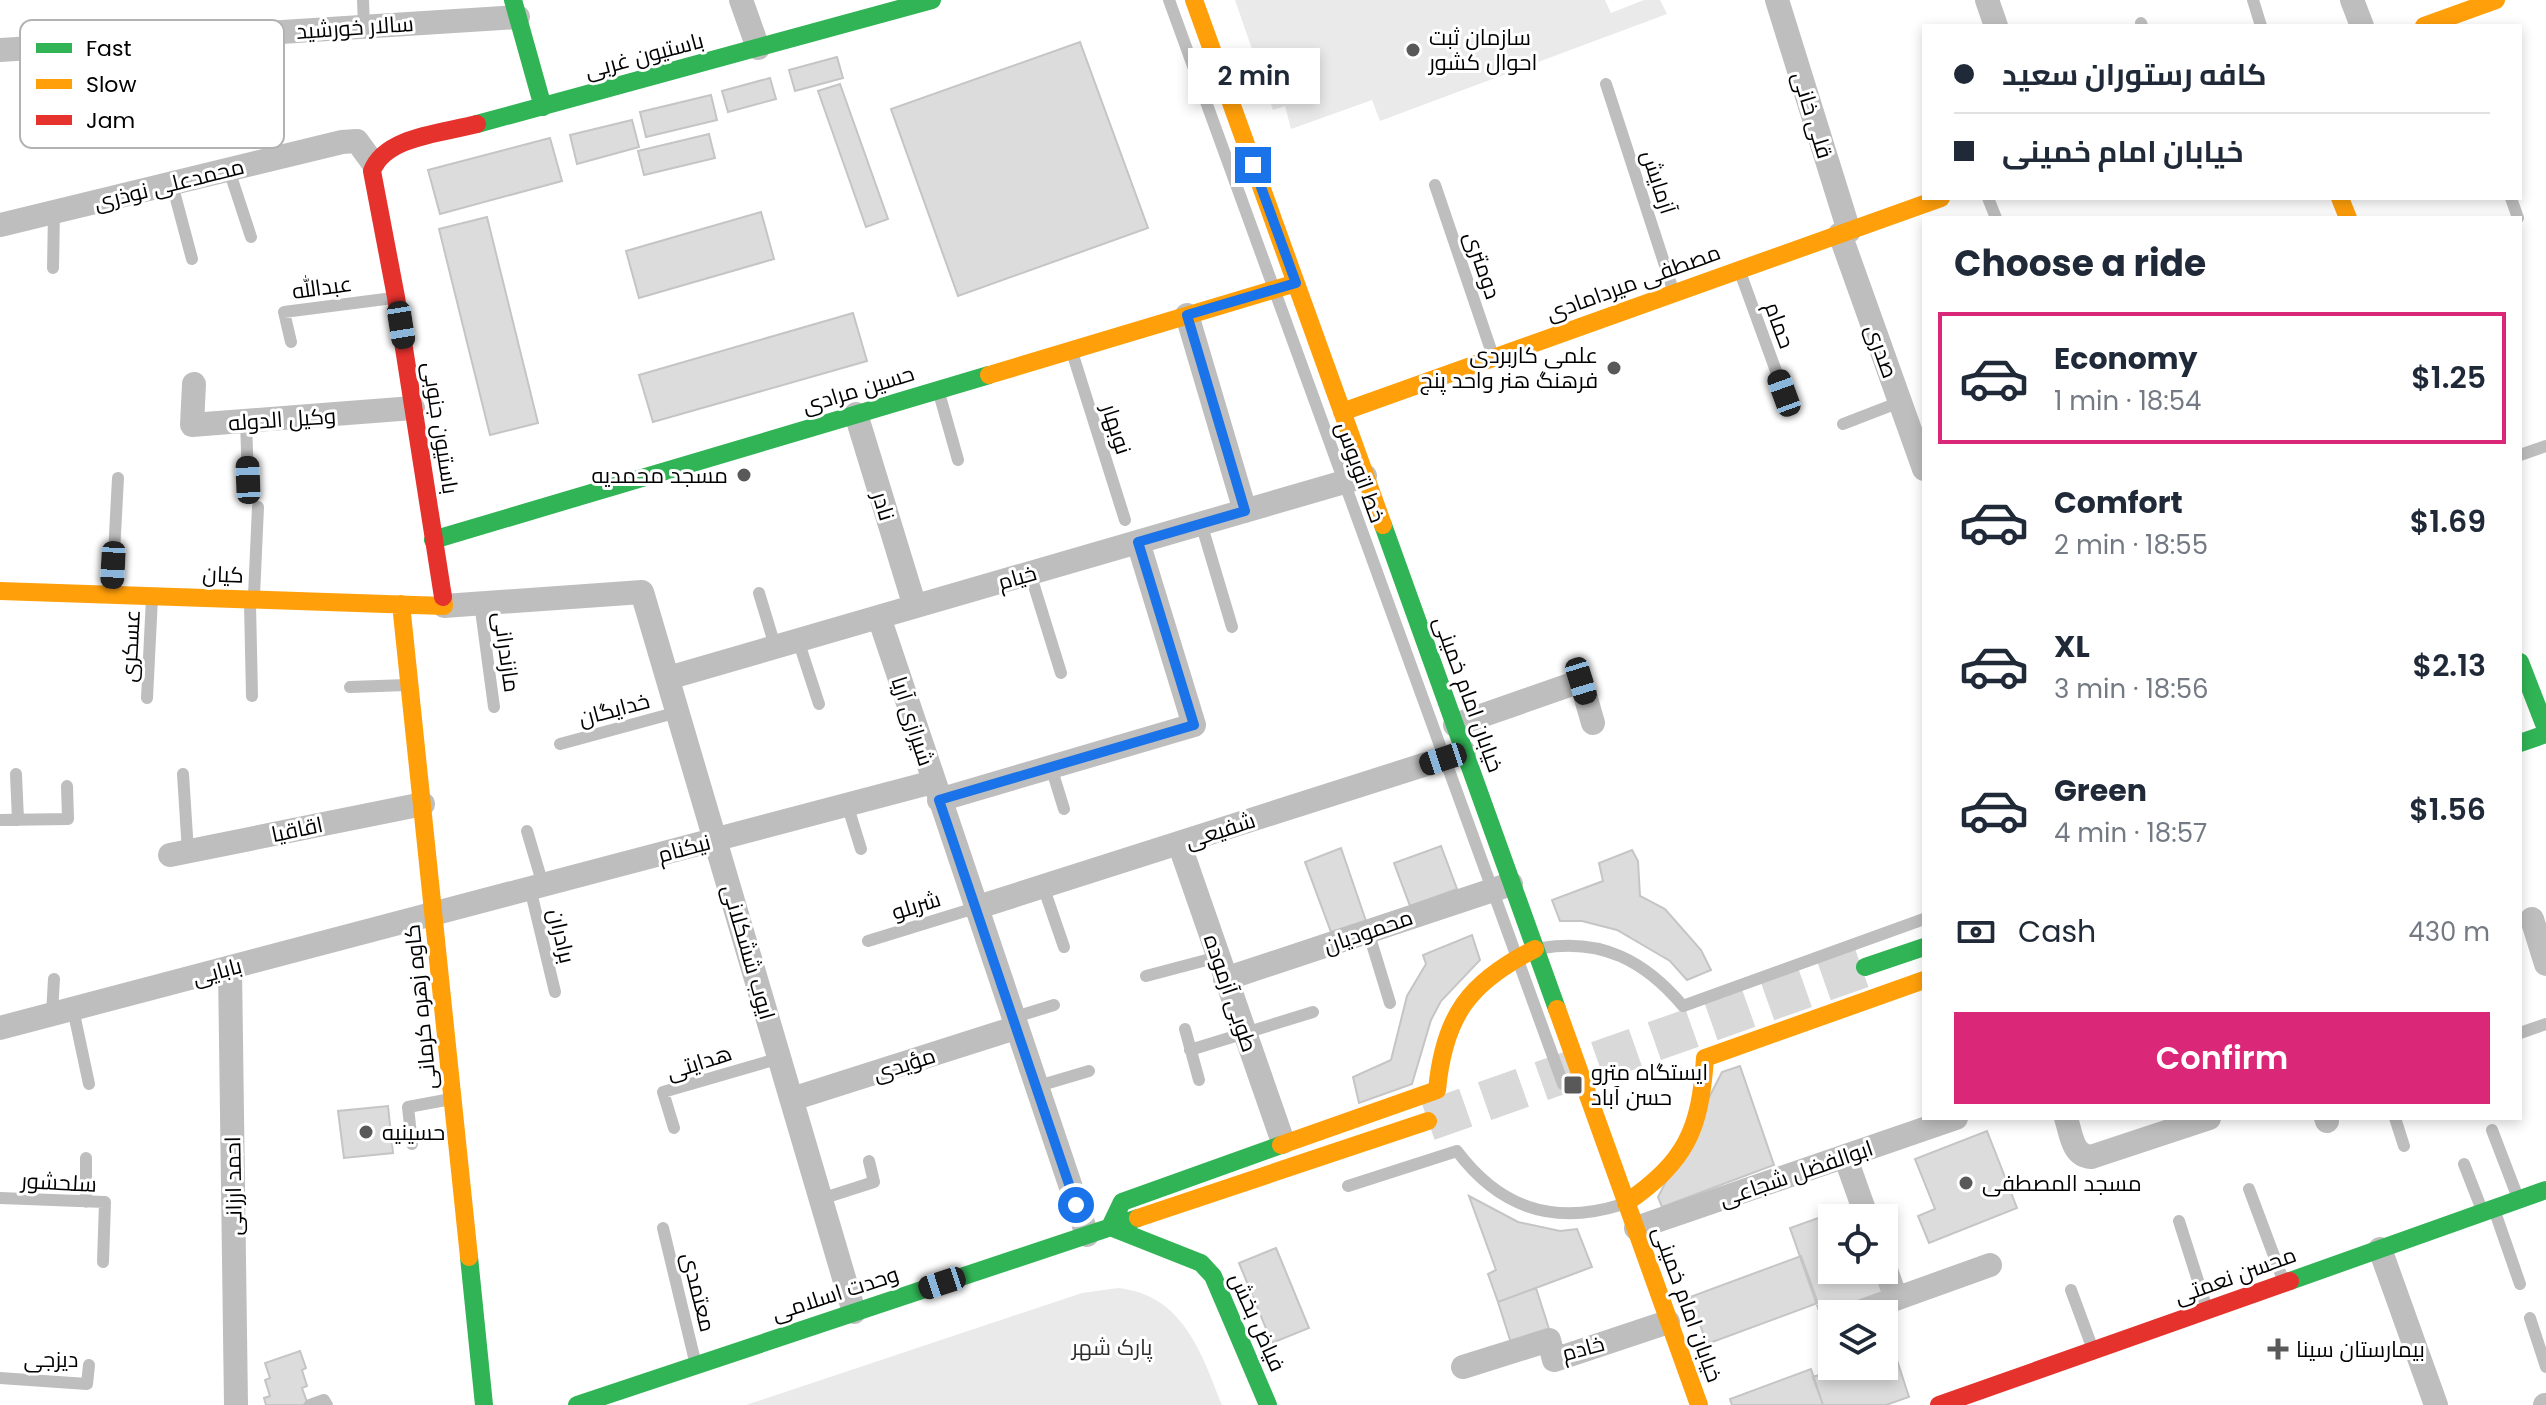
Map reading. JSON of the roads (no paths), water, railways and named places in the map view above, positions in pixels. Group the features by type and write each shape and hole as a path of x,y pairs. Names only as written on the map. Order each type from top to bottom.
{"street":[{"path":"741,0 758,48"},
{"name":"خیابان امام خمینی","path":"1194,0 1342,412 1354,479 1455,725 1454,756 1501,887 1535,949 1626,1203 1627,1227 1699,1405"},
{"name":"قلی خانی","path":"1777,0 1845,232"},
{"path":"1987,0 1995,24"},
{"path":"2352,0 2361,24"},
{"path":"2436,24 2496,0"},
{"name":"باستیون غربی","path":"373,163 381,153 394,146 919,2"},
{"name":"سالار خورشید","path":"284,31 516,9"},
{"path":"516,9 543,107"},
{"name":"سالار خورشید","path":"0,50 20,49"},
{"name":"محمدعلی نوذری","path":"0,225 351,141 363,145 373,163"},
{"name":"باستیون جنوبی","path":"373,163 444,606"},
{"name":"مصطفی میردامادی","path":"1342,412 1935,200"},
{"name":"صدری","path":"1845,232 1922,463"},
{"name":"حسین مرادی","path":"433,540 1296,283"},
{"path":"1187,315 1245,511"},
{"name":"وکیل الدوله","path":"194,384 192,425 413,408"},
{"name":"نادر","path":"856,414 912,597"},
{"name":"خیام","path":"668,678 1354,479"},
{"name":"نیکنام","path":"434,913 847,804 936,791 1051,767 1194,725 1138,542"},
{"name":"کیان","path":"0,591 444,606"},
{"name":"ایوب ششکلانی","path":"480,603 642,592 854,1312"},
{"path":"444,606 480,603"},
{"name":"کاوه زهره کرمانی","path":"401,604 484,1405"},
{"name":"شیرازی آریا","path":"879,617 1087,1235"},
{"path":"2522,667 2546,732 2522,742"},
{"path":"1455,725 1581,681 1593,723"},
{"name":"شفیعی","path":"975,908 1454,756"},
{"name":"اقاقیا","path":"179,853 423,804"},
{"name":"طوبی آزموده","path":"1179,843 1283,1142"},
{"name":"محمودیان","path":"1222,968 1368,931 1501,887"},
{"name":"بابایی","path":"0,1028 434,913"},
{"path":"2533,919 2546,964"},
{"path":"1865,967 1922,948"},
{"path":"1110,1227 1122,1202 1283,1142 1437,1090 1438,1068 1447,1033 1467,995 1495,968 1535,949"},
{"name":"احمد ارزانی","path":"230,968 236,1405"},
{"path":"1626,1203 1661,1180 1689,1144 1703,1099 1705,1058 1922,981"},
{"name":"مؤیدی","path":"792,1099 1014,1023"},
{"name":"ابوالفضل شجاعی","path":"1627,1227 1950,1120"},
{"path":"2067,1120 2076,1150 2083,1157 2091,1157 2203,1120"},
{"name":"وحدت اسلامی","path":"577,1405 1428,1121"},
{"path":"1845,1156 1862,1204"},
{"name":"محسن نعمتی","path":"1939,1405 2546,1190"},
{"name":"فیاض بخش","path":"1110,1227 1201,1263 1213,1276 1268,1405"},
{"path":"2380,1249 2436,1405"},
{"path":"1893,1300 1990,1265"},
{"path":"1891,1284 1896,1299"},
{"name":"خادم","path":"1463,1367 1549,1340 1554,1360 1668,1322"}],"lane":[{"path":"363,0 364,26"},
{"name":"خط اتوبوس","path":"1169,0 1274,290 1354,479 1454,756"},
{"path":"2253,0 2260,24"},
{"name":"آزمایش","path":"1606,84 1674,293"},
{"path":"229,170 251,237"},
{"path":"172,184 192,259"},
{"name":"دومتری","path":"1435,185 1494,357"},
{"path":"53,268 54,212"},
{"name":"حمام","path":"1739,270 1784,393"},
{"name":"عبدالله","path":"291,342 284,312 396,297"},
{"name":"نوبهار","path":"1071,350 1125,520"},
{"path":"938,390 958,460"},
{"path":"1843,424 1900,402"},
{"path":"246,422 248,480"},
{"path":"2522,454 2546,446"},
{"path":"112,594 118,478"},
{"path":"252,696 252,599 258,507"},
{"path":"1201,523 1232,627"},
{"path":"1030,573 1061,673"},
{"path":"759,593 819,704"},
{"name":"عسکری","path":"147,698 152,596"},
{"name":"مازندرانی","path":"480,603 494,707"},
{"path":"350,687 411,684"},
{"name":"خدایگان","path":"560,744 678,712"},
{"path":"1051,767 1064,809"},
{"path":"16,774 18,820"},
{"path":"179,853 183,774"},
{"path":"0,820 68,819 67,786"},
{"path":"847,804 861,849"},
{"name":"برادران","path":"527,831 555,992"},
{"path":"1043,886 1064,947"},
{"path":"1501,887 1514,958 1566,1092"},
{"name":"شربلو","path":"868,941 975,908"},
{"path":"1535,949 1582,945 1624,956 1660,979 1683,1006 1922,920"},
{"path":"1368,931 1390,1003"},
{"path":"1146,976 1222,968"},
{"path":"54,979 89,1084"},
{"path":"1014,1023 1054,1005"},
{"path":"1190,1050 1313,1012"},
{"path":"2522,1032 2546,1024"},
{"path":"1185,1029 1199,1080"},
{"name":"هدایتی","path":"674,1128 663,1092 780,1058"},
{"path":"1035,1087 1089,1071"},
{"path":"412,1144 408,1107 454,1099"},
{"path":"2396,1120 2404,1146"},
{"path":"2492,1130 2519,1200"},
{"path":"1348,1186 1457,1151 1492,1190 1529,1207 1577,1213 1626,1203"},
{"path":"86,1158 86,1202"},
{"path":"821,1199 874,1182 869,1161"},
{"path":"2464,1164 2489,1211 2520,1284"},
{"path":"2249,1189 2285,1283"},
{"path":"1606,1197 1627,1227"},
{"name":"سلحشور","path":"0,1198 105,1202 103,1262"},
{"path":"2179,1221 2207,1310"},
{"name":"معتمدی","path":"663,1228 696,1365"},
{"path":"2071,1290 2094,1350"},
{"path":"1646,1301 1687,1405"},
{"path":"2530,1318 2546,1367"},
{"name":"دیزجی","path":"0,1378 87,1384 89,1365"},
{"path":"310,1405 324,1400 327,1405"}],"tunnel":[{"path":"1428,1121 1865,967"}],"place":[{"name":"سازمان ثبت احوال کشور","path":"1413,50"},
{"name":"علمی کاربردی فرهنگ هنر واحد پنج","path":"1614,368"},
{"name":"مسجد محمدیه","path":"744,475"},
{"name":"ایستگاه مترو حسن آباد","path":"1573,1085"},
{"name":"حسینیه","path":"366,1132"},
{"name":"مسجد المصطفی","path":"1966,1183"},
{"name":"بیمارستان سینا","path":"2278,1349"}],"park label":[{"name":"پارک شهر","path":"1112,1347"}]}
